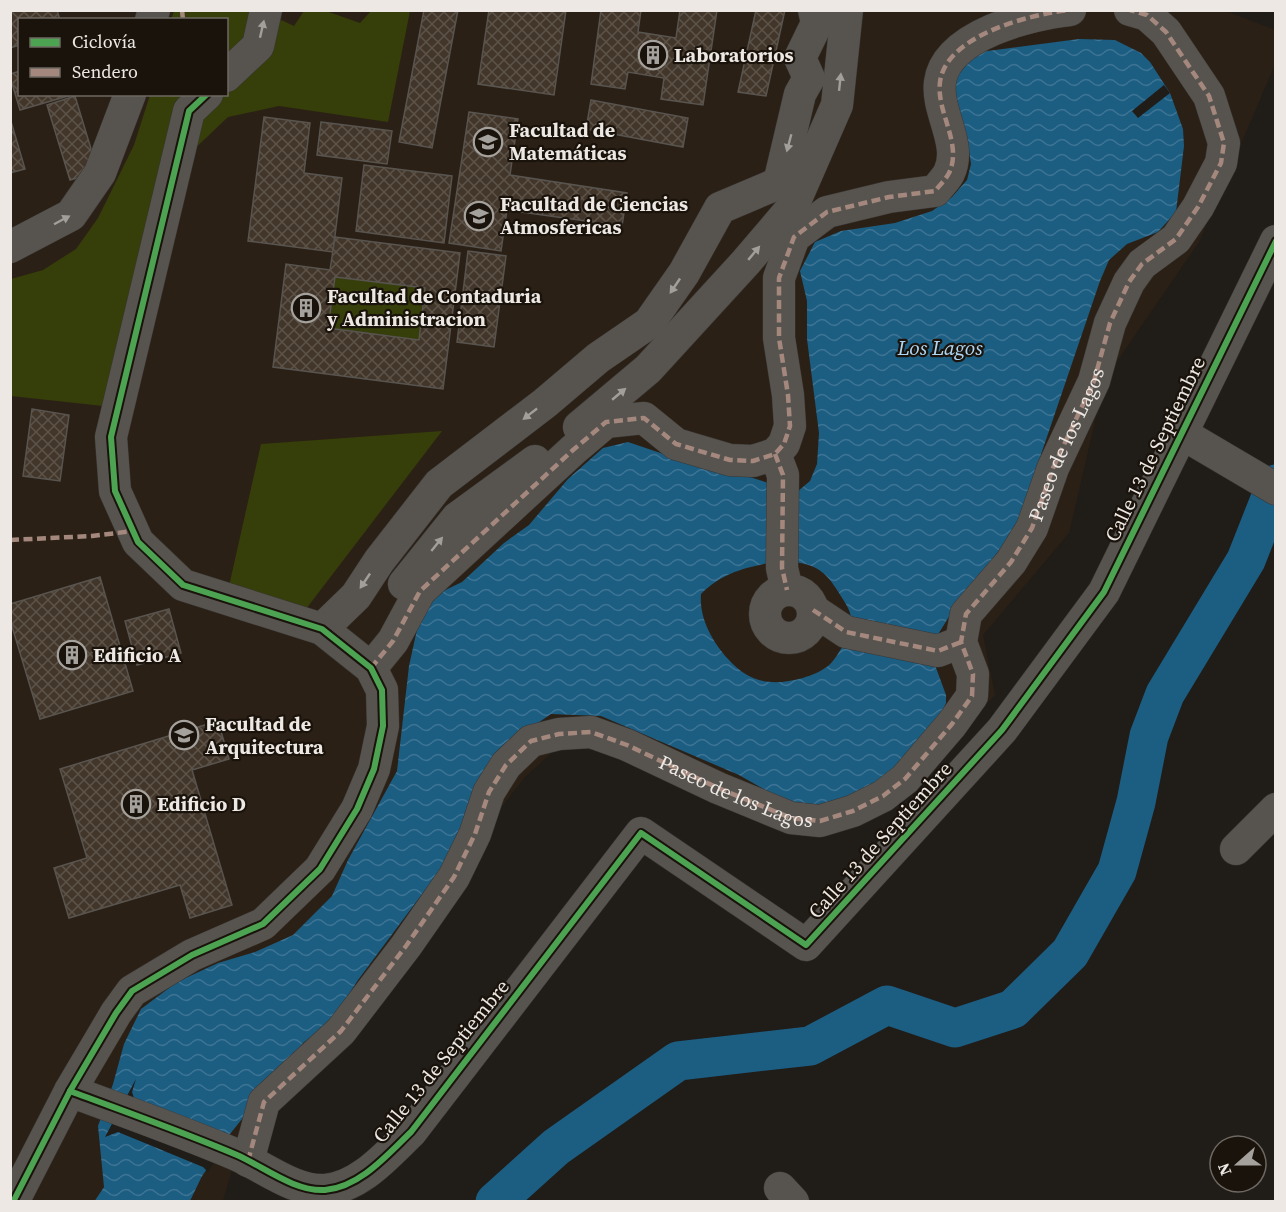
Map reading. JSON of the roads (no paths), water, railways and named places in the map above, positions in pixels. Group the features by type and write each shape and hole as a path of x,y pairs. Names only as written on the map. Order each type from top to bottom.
{"street":[{"path":"228,74 258,46 266,10"},
{"path":"322,629 356,596 439,484 545,403 598,358 649,323 684,273 720,208 779,183 800,94 809,78 800,58 817,23 814,10"},
{"path":"371,668 387,622 404,584 457,518 566,438 648,369 792,208 837,105 847,10"},
{"path":"785,577 811,603 813,610 810,626 798,637 790,639 774,634 768,628 764,612 785,577 779,465 790,426 788,395 779,338 779,278 794,237 827,212 889,197 935,191 950,172 953,150 940,93 940,81 949,60 974,38 1010,24 1070,10"},
{"name":"Paseo de los Lagos","path":"242,1158 264,1102 341,1031 406,946 454,877 475,834 489,792 506,765 531,741 559,734 591,732 627,745 718,788 791,818 820,821 853,811 883,796 905,779 952,724 972,696 973,674 950,646 966,614 1011,562 1032,528 1053,468 1094,381 1110,323 1129,282 1142,264 1176,239 1198,207 1221,163 1224,143 1209,96 1166,32 1147,15 1130,10"},
{"path":"10,247 71,215 100,173 129,96"},
{"path":"13,1202 79,1094 116,1013 132,991 192,955 263,924 320,869 357,809 374,769 383,726 382,690 371,668 322,629 183,585 138,542 115,491 111,437 189,111 205,96"},
{"name":"Calle 13 de Septiembre","path":"242,1158 300,1186 324,1190 344,1186 379,1163 411,1132 640,833 806,945 1009,721 1104,592 1275,241"},
{"path":"371,668 393,641 420,591 606,422 644,418 676,444 730,460 779,465"},
{"path":"1181,433 1266,483"},
{"path":"813,610 846,632 950,646"},
{"path":"1236,849 1275,809"},
{"path":"79,1094 242,1158"}],"water":[{"name":"Los Lagos","path":"1079,39 1115,40 1141,53 1150,62 1170,93 1183,129 1184,146 1176,212 1158,232 1127,244 1109,260 1016,528 950,615 937,636 935,665 946,695 946,703 940,717 879,785 838,803 793,806 739,775 601,716 551,714 529,729 477,792 440,870 358,980 332,1020 303,1043 226,1139 201,1178 190,1201 94,1202 104,1187 98,1126 124,1044 141,1009 177,982 218,963 255,952 293,935 332,896 348,860 397,771 409,666 420,616 435,595 462,582 504,543 529,525 568,479 603,448 628,442 690,463 740,474 797,492 810,481 817,464 819,433 807,339 807,301 800,271 815,242 841,231 895,223 932,211 952,197 967,180 971,164 968,145 957,119 952,80 963,64 980,52","holes":["779,561 807,564 821,571 833,584 849,610 851,618 845,643 829,665 806,677 792,681 772,682 762,681 745,674 728,659 717,645 704,620 701,594 719,580 737,571"]}],"waterway":[{"path":"495,1202 556,1147 678,1061 810,1046 887,1005 955,1028 1013,1009 1070,953 1117,871 1136,802 1149,736 1165,694 1246,560 1276,484"}],"place":[{"name":"Laboratorios","path":"653,55"},
{"name":"Facultad de Matemáticas","path":"488,142"},
{"name":"Facultad de Ciencias Atmosfericas","path":"479,216"},
{"name":"Facultad de Contaduria y Administracion","path":"306,308"},
{"name":"Edificio A","path":"72,655"},
{"name":"Facultad de Arquitectura","path":"184,735"},
{"name":"Edificio D","path":"136,804"}]}
